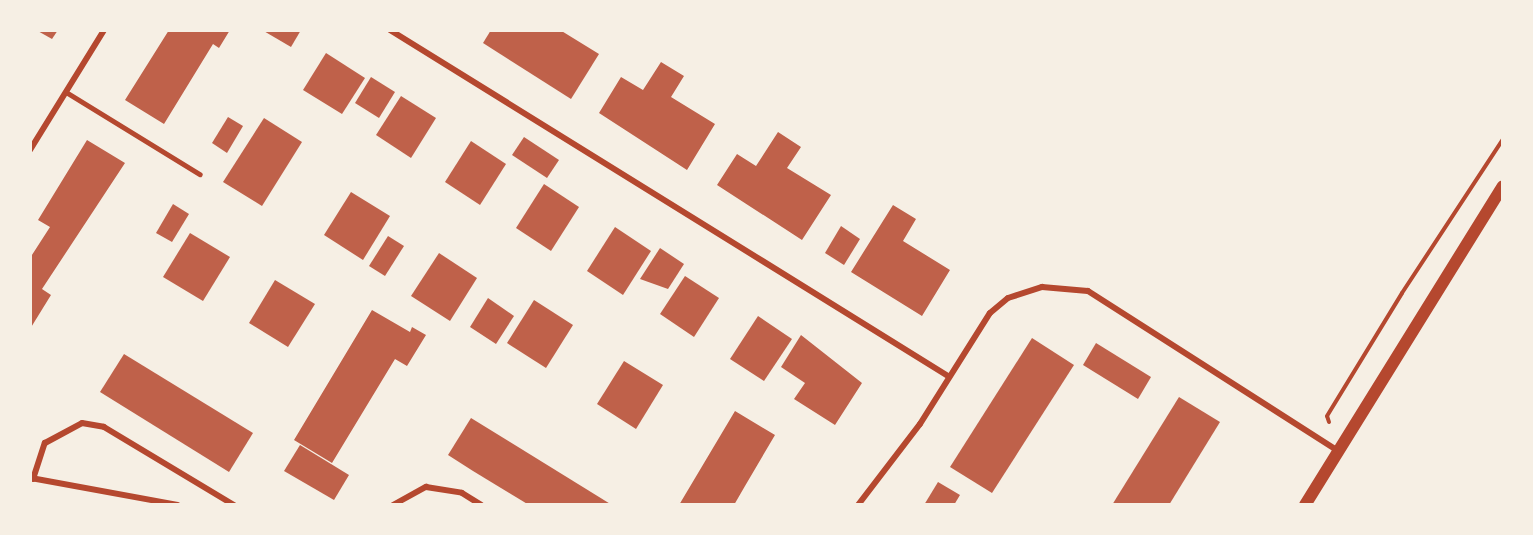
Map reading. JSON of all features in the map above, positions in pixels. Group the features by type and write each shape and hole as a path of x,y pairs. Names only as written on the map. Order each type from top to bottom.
{"main road":[{"path":"1305,505 1503,186"}],"street":[{"path":"30,150 104,30"},
{"path":"390,30 948,376"},
{"path":"858,505 920,424 948,376 990,313 1008,298 1025,290 1068,286 1112,305 1338,451"},
{"path":"178,505 31,478 45,443 82,423 104,427 234,505"},
{"path":"393,505 426,488 462,493 481,505"}],"lane":[{"path":"66,92 200,174"}],"path":[{"path":"1338,451 1327,416 1503,139"}],"building":[{"path":"36,30 58,30 52,39"},
{"path":"169,30 230,30 219,48 213,44 164,124 125,100"},
{"path":"262,30 301,30 291,47"},
{"path":"491,30 560,30 599,54 571,99 483,43"},
{"path":"326,53 365,78 342,114 303,90"},
{"path":"661,62 684,76 671,97 715,124 687,170 599,113 621,77 643,90"},
{"path":"371,77 395,92 379,118 355,103"},
{"path":"401,96 436,118 411,158 376,135"},
{"path":"228,117 243,126 227,153 212,143"},
{"path":"264,118 302,142 262,206 223,182"},
{"path":"778,132 801,147 787,168 831,195 802,240 717,185 737,154 756,166"},
{"path":"524,137 559,160 547,178 512,155"},
{"path":"87,140 125,163 42,289 51,295 30,329 30,258 50,227 38,220"},
{"path":"471,141 506,164 480,205 445,182"},
{"path":"544,184 579,207 551,251 516,228"},
{"path":"351,192 390,216 363,260 324,235"},
{"path":"173,204 189,214 172,242 156,233"},
{"path":"893,205 916,219 903,241 950,270 922,316 851,272"},
{"path":"841,226 860,239 844,265 825,253"},
{"path":"615,227 651,251 623,295 587,271"},
{"path":"190,233 230,257 203,301 163,277"},
{"path":"388,236 404,246 385,276 369,266"},
{"path":"660,248 684,264 668,289 640,279"},
{"path":"439,253 477,278 450,321 411,296"},
{"path":"685,276 719,298 694,337 660,314"},
{"path":"275,280 315,304 288,347 249,323"},
{"path":"488,298 514,316 496,344 470,327"},
{"path":"534,300 573,325 546,368 507,343"},
{"path":"372,310 410,332 412,327 426,335 407,366 395,359 332,463 294,440"},
{"path":"758,316 792,339 764,381 730,359"},
{"path":"801,335 862,383 835,425 794,399 805,383 781,367"},
{"path":"1032,338 1074,365 992,493 950,467"},
{"path":"1096,343 1151,377 1138,399 1083,365"},
{"path":"124,354 253,433 229,472 100,392"},
{"path":"624,361 663,385 636,429 597,404"},
{"path":"1179,397 1220,422 1169,505 1112,505"},
{"path":"735,411 775,435 734,505 679,505"},
{"path":"471,418 612,505 529,505 473,471 448,455"},
{"path":"300,445 349,475 334,500 284,471"},
{"path":"938,482 960,495 954,505 924,505"}]}
